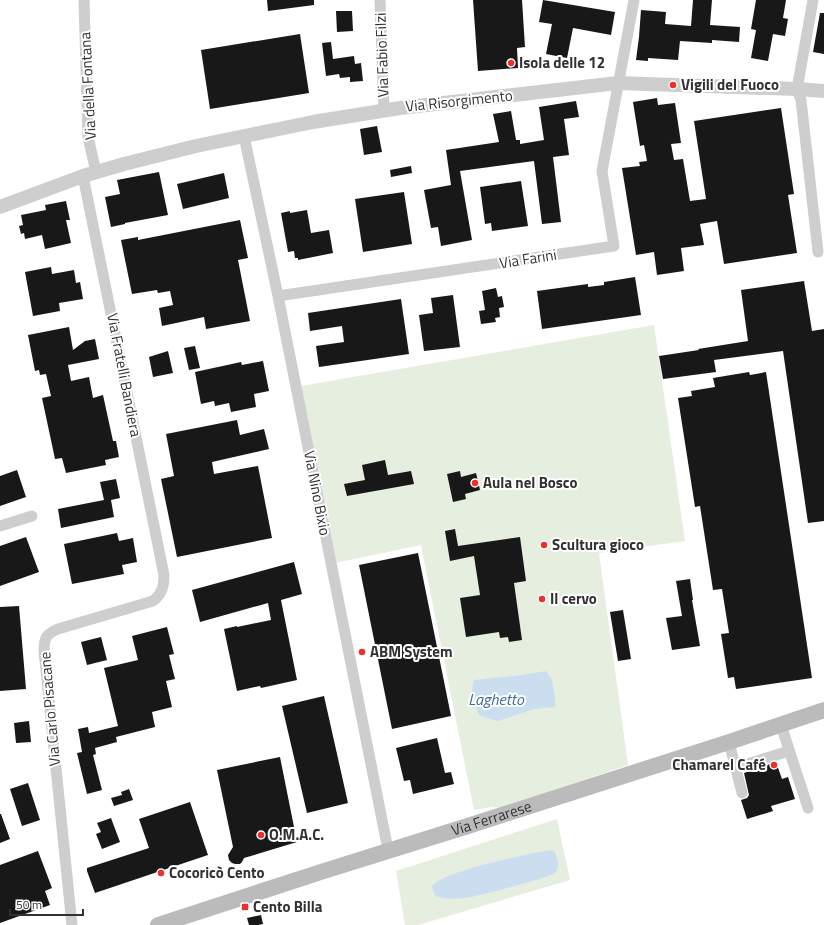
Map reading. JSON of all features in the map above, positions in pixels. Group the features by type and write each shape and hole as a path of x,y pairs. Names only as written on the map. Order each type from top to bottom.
{"main road":[{"name":"Via Ferrarese","path":"158,925 388,850 471,825 729,742 824,710"}],"street":[{"name":"Via della Fontana","path":"84,0 88,137 93,173"},
{"name":"Via Fabio Filzi","path":"380,0 384,110"},
{"path":"618,83 634,0"},
{"path":"812,0 798,89 801,100 818,252"},
{"name":"Via Risorgimento","path":"0,207 93,173 196,146 313,122 384,110 618,83 824,91"},
{"name":"Via Farini","path":"278,296 614,246 602,171 618,83"},
{"name":"Via Nino Bixio","path":"244,136 278,296 388,850"},
{"name":"Via Fratelli Bandiera","path":"93,173 164,575"},
{"path":"0,526 32,516"},
{"name":"Via Carlo Pisacane","path":"72,925 45,659 45,640 47,635 58,629 153,601 160,595 163,589 164,575"},
{"path":"781,725 808,808"},
{"path":"729,742 742,793"},
{"path":"735,768 789,751"}],"green space":[{"path":"654,325 685,541 599,553 628,765 502,808 492,807 474,810 421,545 335,563 301,386"},
{"path":"557,819 570,880 418,925 405,925 396,871"}],"water":[{"name":"Laghetto","path":"546,671 552,680 555,707 534,709 498,721 479,715 474,702 474,680"},
{"path":"550,850 555,852 558,868 555,873 550,875 512,887 465,898 442,898 435,896 432,887 439,881 451,875 486,864"}],"building":[{"path":"267,0 314,0 314,5 268,11"},
{"path":"473,0 522,0 525,47 517,48 518,68 478,71"},
{"path":"543,0 615,12 611,35 573,28 567,58 546,54 552,24 539,22"},
{"path":"693,0 712,0 710,25 740,27 739,42 712,40 712,43 680,41 678,60 648,58 648,61 636,60 641,10 666,12 665,24 691,26"},
{"path":"756,0 786,0 783,18 788,19 785,36 773,34 768,61 751,58 756,30 751,29"},
{"path":"336,11 352,11 353,31 337,32"},
{"path":"820,13 824,13 824,54 813,52"},
{"path":"300,34 309,93 210,109 201,50"},
{"path":"331,42 333,59 354,56 355,64 361,63 363,81 350,82 350,77 340,78 339,74 326,76 322,43"},
{"path":"657,98 658,105 675,103 681,143 671,144 674,160 683,159 690,201 706,199 694,121 781,108 794,194 788,195 797,253 724,264 717,221 700,224 704,245 681,248 684,271 657,275 654,252 636,255 622,168 640,166 639,162 647,161 644,145 640,146 633,102"},
{"path":"576,101 579,117 564,119 569,155 553,157 561,222 542,224 534,161 460,171 472,240 441,246 438,227 431,228 424,190 451,185 446,150 499,142 493,114 511,111 516,140 520,140 520,144 544,140 539,107"},
{"path":"377,126 382,152 364,155 360,129"},
{"path":"411,166 412,173 391,177 390,170"},
{"path":"159,172 168,215 111,227 105,197 120,194 117,180"},
{"path":"224,173 229,198 183,209 177,184"},
{"path":"521,181 528,226 492,231 491,223 485,224 480,187"},
{"path":"404,192 412,244 363,252 355,199"},
{"path":"66,201 70,220 66,220 71,243 45,249 42,235 25,239 24,233 21,234 19,226 23,225 21,215 46,210 45,205"},
{"path":"307,210 311,233 329,230 333,253 298,260 298,258 295,258 294,251 288,252 281,213"},
{"path":"240,220 248,258 238,260 250,321 206,329 204,317 162,326 159,308 173,305 170,291 158,293 157,290 132,294 121,240 138,237 138,240"},
{"path":"51,267 52,274 74,270 76,283 80,282 83,299 59,303 60,311 33,316 25,272"},
{"path":"635,277 641,315 542,329 537,291 588,284 588,287 604,285 604,282"},
{"path":"804,281 812,331 824,329 824,521 808,523 783,351 714,360 716,372 663,379 659,356 748,341 741,290"},
{"path":"496,288 498,297 502,296 504,307 499,308 500,317 495,318 496,322 481,324 479,311 485,310 482,291"},
{"path":"453,295 460,347 424,351 419,315 433,313 431,298"},
{"path":"401,299 409,354 319,367 316,346 344,342 342,326 310,331 308,313"},
{"path":"69,327 73,350 85,341 95,339 99,359 68,365 71,381 89,377 93,398 103,395 113,441 116,441 119,457 105,460 106,465 66,473 62,458 55,459 42,398 51,396 46,374 40,375 39,370 35,371 28,335"},
{"path":"195,346 200,368 189,370 184,348"},
{"path":"168,351 173,373 153,377 149,357"},
{"path":"263,361 269,391 254,394 256,407 231,412 229,403 215,406 214,401 201,404 195,372 241,362 242,365"},
{"path":"749,372 750,375 766,372 812,678 736,689 734,677 728,678 721,634 729,633 722,589 713,590 700,506 695,507 678,398 692,396 691,391 715,387 713,378"},
{"path":"237,420 240,435 264,429 269,449 212,462 214,474 258,466 272,538 177,557 161,479 174,476 166,434"},
{"path":"385,460 388,475 411,471 414,484 347,496 344,484 365,480 362,465"},
{"path":"17,470 26,497 0,506 0,476"},
{"path":"460,471 461,477 476,473 480,490 465,494 466,499 453,502 447,474"},
{"path":"116,479 120,498 111,500 114,517 61,528 58,509 104,500 100,482"},
{"path":"455,529 458,546 520,537 526,581 514,583 522,640 509,642 508,637 500,638 499,632 466,637 460,598 480,595 474,556 450,561 445,531"},
{"path":"117,533 119,541 133,538 137,562 122,565 124,574 72,584 64,544"},
{"path":"26,537 39,572 0,586 0,546"},
{"path":"418,553 451,716 392,729 359,565"},
{"path":"294,562 302,594 281,600 297,680 261,688 260,686 237,691 224,629 271,620 268,603 200,622 192,590"},
{"path":"690,579 700,646 672,650 666,618 682,616 676,581"},
{"path":"19,606 26,689 0,691 0,607"},
{"path":"623,610 631,659 618,661 610,612"},
{"path":"167,627 174,654 169,655 175,679 166,681 172,707 152,712 155,727 116,737 117,742 95,748 96,754 93,755 102,790 87,794 77,753 82,752 78,729 88,727 89,733 118,726 104,668 138,660 132,636"},
{"path":"101,637 107,660 87,665 81,642"},
{"path":"324,696 348,803 307,813 282,706"},
{"path":"29,721 31,742 16,743 14,723"},
{"path":"437,738 445,773 451,772 454,784 413,794 410,780 404,781 396,748"},
{"path":"280,757 297,842 244,858 240,864 232,863 229,860 228,855 233,847 217,770"},
{"path":"776,762 782,779 788,777 795,799 771,806 773,811 747,819 741,800 747,798 749,795 744,773"},
{"path":"28,783 40,820 22,826 10,789"},
{"path":"129,789 133,800 114,806 111,798 122,795 121,792"},
{"path":"190,802 208,855 95,893 87,868 149,848 139,819"},
{"path":"0,814 10,839 0,843"},
{"path":"111,818 120,842 102,849 96,834 101,832 97,823"},
{"path":"38,851 52,888 45,891 50,905 0,923 0,865"},
{"path":"261,915 263,924 249,925 247,918"}],"place":[{"name":"Isola delle 12","path":"511,63"},
{"name":"Vigili del Fuoco","path":"673,85"},
{"name":"Aula nel Bosco","path":"475,483"},
{"name":"Scultura gioco","path":"544,545"},
{"name":"Il cervo","path":"542,599"},
{"name":"ABM System","path":"362,652"},
{"name":"Chamarel Café","path":"774,765"},
{"name":"O.M.A.C.","path":"261,835"},
{"name":"Cocoricò Cento","path":"161,873"},
{"name":"Cento Billa","path":"245,907"}]}
